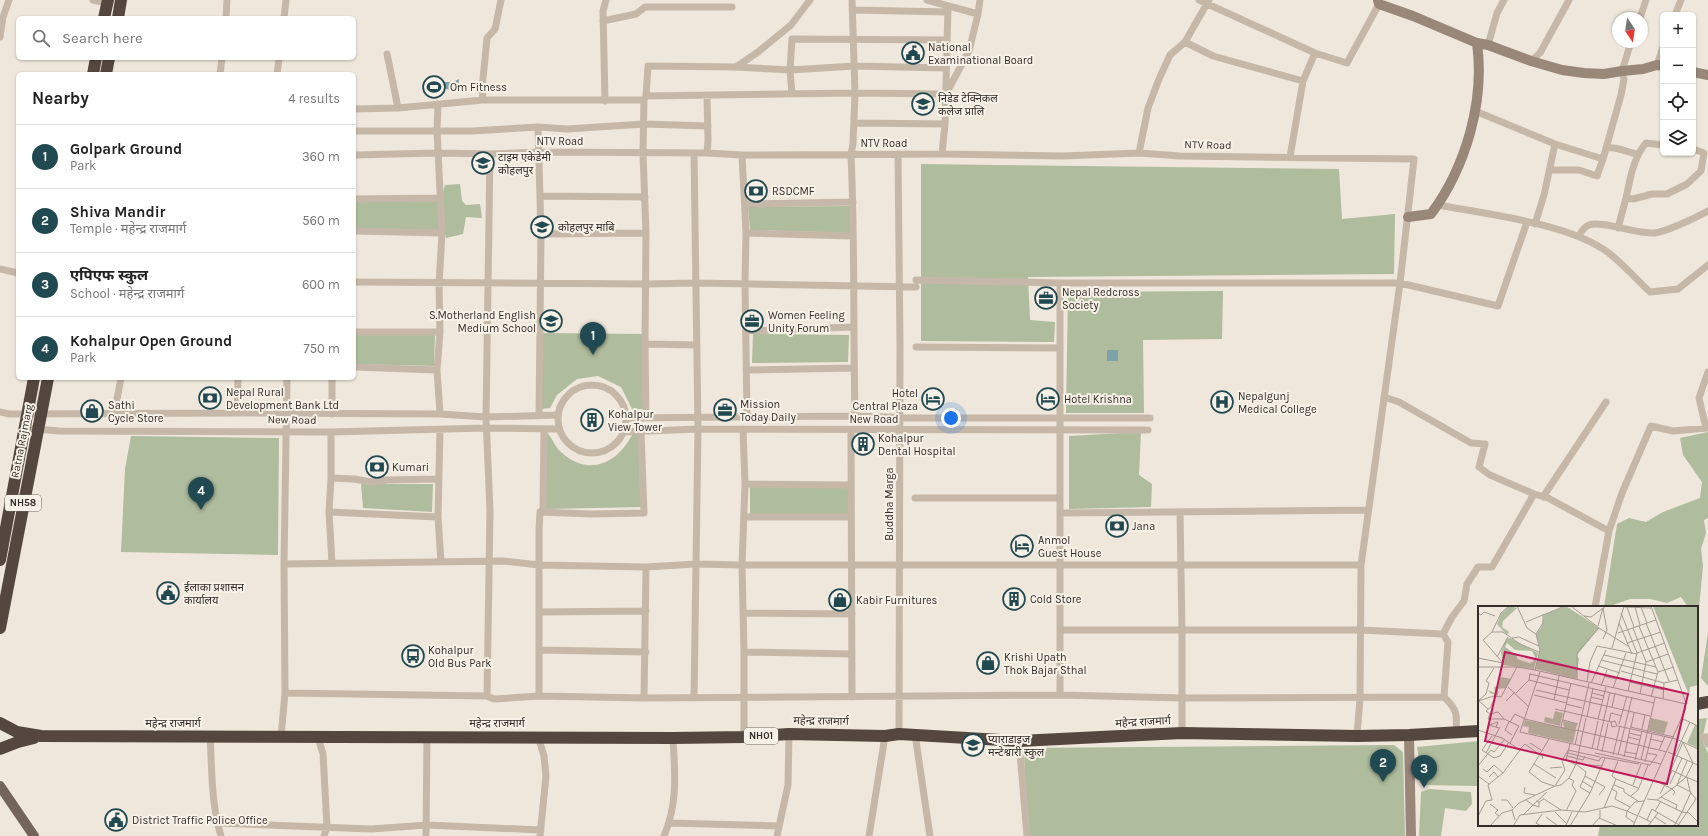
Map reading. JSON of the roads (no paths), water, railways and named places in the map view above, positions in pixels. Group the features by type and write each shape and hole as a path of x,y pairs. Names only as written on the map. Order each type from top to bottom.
{"highway":[{"path":"118,16 121,0"},
{"path":"104,16 108,2"},
{"path":"93,72 96,60"},
{"path":"106,72 110,60"},
{"name":"Ratna Rajmarg","path":"0,628 31,428 27,414 34,380"},
{"name":"Ratna Rajmarg","path":"0,560 31,428 41,414 48,380"},
{"path":"1698,704 1708,702"},
{"name":"NH01","path":"0,723 16,732 41,736"},
{"name":"महेन्द्र राजमार्ग","path":"41,736 538,736 673,738 744,737 789,734 885,736 915,734 1019,741 1182,733 1357,736 1478,731"},
{"path":"0,749 18,742 41,736"}],"main road":[{"path":"0,786 34,836"}],"street":[{"path":"0,37 3,17 9,0"},
{"path":"93,0 108,2"},
{"path":"226,16 227,0"},
{"path":"284,16 286,0"},
{"path":"483,100 482,89 487,38 495,29 501,0"},
{"path":"605,101 603,11 606,0"},
{"path":"736,67 758,52 791,25 810,0"},
{"path":"852,0 855,93 853,143 851,155 855,287 853,327 855,416"},
{"path":"927,0 948,9"},
{"path":"946,94 969,51 980,0"},
{"path":"1199,0 1208,2 1315,53 1347,64 1378,2 1477,43 1488,45 1531,61 1562,70 1604,74 1622,70 1643,69 1660,66"},
{"path":"1488,45 1497,13 1504,0"},
{"path":"1531,61 1540,53 1569,0"},
{"path":"1642,12 1646,0"},
{"path":"1676,12 1681,0"},
{"path":"1139,153 1148,108 1159,79 1170,55 1185,42 1208,2"},
{"path":"603,21 636,14 645,7 700,3 732,7"},
{"path":"853,10 948,9 978,14"},
{"path":"942,154 945,124 948,9"},
{"path":"791,25 792,39 790,70 792,94"},
{"path":"792,39 947,40"},
{"path":"1185,42 1213,56 1303,81"},
{"path":"1357,736 1360,698 1361,565 1408,217 1431,214 1438,205 1457,168 1468,140 1475,111 1480,63 1477,43"},
{"path":"1550,170 1579,170 1597,176 1603,159 1624,79 1622,70 1629,48"},
{"path":"1290,157 1303,81 1315,53"},
{"path":"387,54 398,108"},
{"path":"220,72 222,60"},
{"path":"277,72 279,60"},
{"path":"646,417 646,233 643,153 648,66 736,67 790,70 854,66 946,68"},
{"path":"1696,73 1708,75"},
{"path":"356,109 398,108 483,100 605,101 645,98 792,94 946,94"},
{"path":"707,96 707,153"},
{"path":"438,104 437,130 442,233 439,284 440,332 437,370 440,414"},
{"path":"1475,111 1555,144 1603,159"},
{"path":"854,123 945,124"},
{"path":"356,131 485,130 538,127 567,129 644,124 708,126"},
{"path":"538,127 541,234 540,416"},
{"path":"1618,228 1638,154 1646,143 1660,145"},
{"path":"1535,224 1550,170 1555,144"},
{"path":"1606,148 1614,146 1638,154"},
{"path":"1626,198 1633,199 1652,194 1667,194 1686,184 1701,171 1704,153 1696,150"},
{"name":"NTV Road","path":"356,155 438,153 490,154 538,152 707,153 742,155 942,154 1063,156 1139,153 1180,156 1414,158 1408,217"},
{"path":"694,153 698,429 694,698"},
{"path":"487,696 490,511 486,417 490,154"},
{"name":"Buddha Marga","path":"898,154 900,287 899,734"},
{"path":"742,155 746,233 745,283 747,416"},
{"path":"540,196 645,197"},
{"path":"356,199 440,198"},
{"path":"745,204 853,202"},
{"path":"1438,205 1526,222 1578,236 1609,254 1650,292 1678,289 1708,265"},
{"path":"1578,236 1587,225 1594,222 1618,228 1654,233 1690,220 1708,211"},
{"path":"356,282 439,284 745,283 855,287 900,287 916,284 1400,283 1498,306 1526,222"},
{"path":"356,231 442,233"},
{"path":"541,234 646,233"},
{"path":"746,233 853,236"},
{"path":"0,269 16,273"},
{"path":"1060,283 1060,695"},
{"path":"746,331 853,327"},
{"path":"356,332 440,332"},
{"path":"645,344 697,345"},
{"path":"916,347 1059,348"},
{"path":"356,367 437,370"},
{"path":"746,370 854,368"},
{"path":"1595,606 1609,531 1622,494 1651,426 1673,431 1707,428 1699,398 1708,372"},
{"path":"114,415 121,380"},
{"path":"237,413 238,380"},
{"path":"281,737 285,693 284,564 287,380"},
{"path":"332,380 332,414"},
{"path":"590,385 603,387 615,394 623,404 627,418 624,432 613,447 604,451 586,453 569,445 563,438 559,429 558,415 562,402 566,397 577,388 590,385"},
{"path":"1384,397 1399,402 1471,443 1485,444 1479,466 1490,475 1534,494 1548,498 1582,515 1609,531"},
{"path":"1543,497 1606,402"},
{"name":"New Road","path":"0,412 9,414 114,415 237,413 440,414 486,417 558,415"},
{"name":"New Road","path":"627,418 697,416 855,416 1059,419 1150,418"},
{"name":"New Road","path":"31,428 59,431 331,432 486,428 544,430 559,429"},
{"name":"New Road","path":"624,432 698,429 1148,430"},
{"path":"743,429 745,484 742,565 744,613 744,737"},
{"path":"440,430 438,517 441,562"},
{"path":"539,696 539,565 540,512 543,510 544,430"},
{"path":"851,430 852,697"},
{"path":"331,432 329,512 332,563"},
{"path":"540,512 591,514 644,512 641,432"},
{"path":"331,478 354,479 372,482 438,478"},
{"path":"745,484 851,485"},
{"path":"1443,634 1464,601 1467,584 1478,567 1492,567 1534,494"},
{"path":"915,498 1059,498"},
{"path":"1060,512 1180,513 1368,510"},
{"path":"329,512 438,517"},
{"path":"1180,513 1182,733"},
{"path":"744,517 851,517"},
{"path":"284,564 504,561 539,565 646,567 696,564 1060,566 1361,565"},
{"path":"644,698 646,652 646,567"},
{"path":"539,612 646,611"},
{"path":"744,613 852,614"},
{"path":"1060,630 1360,630 1443,634"},
{"path":"1443,634 1448,642 1444,697"},
{"path":"539,650 646,652"},
{"path":"744,652 852,654"},
{"path":"285,693 487,696 494,699 539,696 644,698 1060,695 1181,698 1444,697 1454,706 1457,714 1456,733"},
{"path":"777,836 788,784 789,734"},
{"path":"915,734 930,836"},
{"path":"1409,735 1411,836"},
{"path":"210,736 217,823 221,836"},
{"path":"426,836 427,736"},
{"path":"217,823 371,829 427,825 541,833 546,776 544,756 538,736"},
{"path":"869,836 885,736"},
{"path":"318,737 323,754 327,827 324,836"},
{"path":"1708,737 1704,737 1708,744"},
{"path":"664,836 669,823 675,794 673,738"},
{"path":"1019,741 1027,836"},
{"path":"669,823 779,826"}],"water":[{"path":"459,79 458,90 445,89 445,82 453,82"},
{"path":"1107,350 1118,350 1118,361 1107,361"}],"place":[{"name":"National Examinational Board","path":"913,53"},
{"name":"Om Fitness","path":"434,87"},
{"name":"निडेड टेक्निकल कलेज प्रालि","path":"923,104"},
{"name":"टाइम एकेडेमी कोहलपुर","path":"483,163"},
{"name":"RSDCMF","path":"756,191"},
{"name":"कोहलपुर माबि","path":"542,227"},
{"name":"Nepal Redcross Society","path":"1046,298"},
{"name":"S.Motherland English Medium School","path":"551,321"},
{"name":"Women Feeling Unity Forum","path":"752,321"},
{"name":"Golpark Ground","path":"593,355"},
{"name":"Nepal Rural Development Bank Ltd","path":"210,398"},
{"name":"Hotel Central Plaza","path":"933,399"},
{"name":"Hotel Krishna","path":"1048,399"},
{"name":"Nepalgunj Medical College","path":"1222,402"},
{"name":"Mission Today Daily","path":"725,410"},
{"name":"Sathi Cycle Store","path":"92,411"},
{"name":"Kohalpur View Tower","path":"592,420"},
{"name":"Kohalpur Dental Hospital","path":"863,444"},
{"name":"Kumari","path":"377,467"},
{"name":"Kohalpur Open Ground","path":"201,510"},
{"name":"Jana","path":"1117,526"},
{"name":"Anmol Guest House","path":"1022,546"},
{"name":"ईलाका प्रशासन कार्यालय","path":"168,593"},
{"name":"Cold Store","path":"1014,599"},
{"name":"Kabir Furnitures","path":"840,600"},
{"name":"Kohalpur Old Bus Park","path":"413,656"},
{"name":"Krishi Upath Thok Bajar Sthal","path":"988,663"},
{"name":"प्याराडाइज मन्टेश्वारी स्कुल","path":"973,745"},
{"name":"Shiva Mandir","path":"1383,782"},
{"name":"एपिएफ स्कुल","path":"1424,788"},
{"name":"District Traffic Police Office","path":"116,820"}]}
